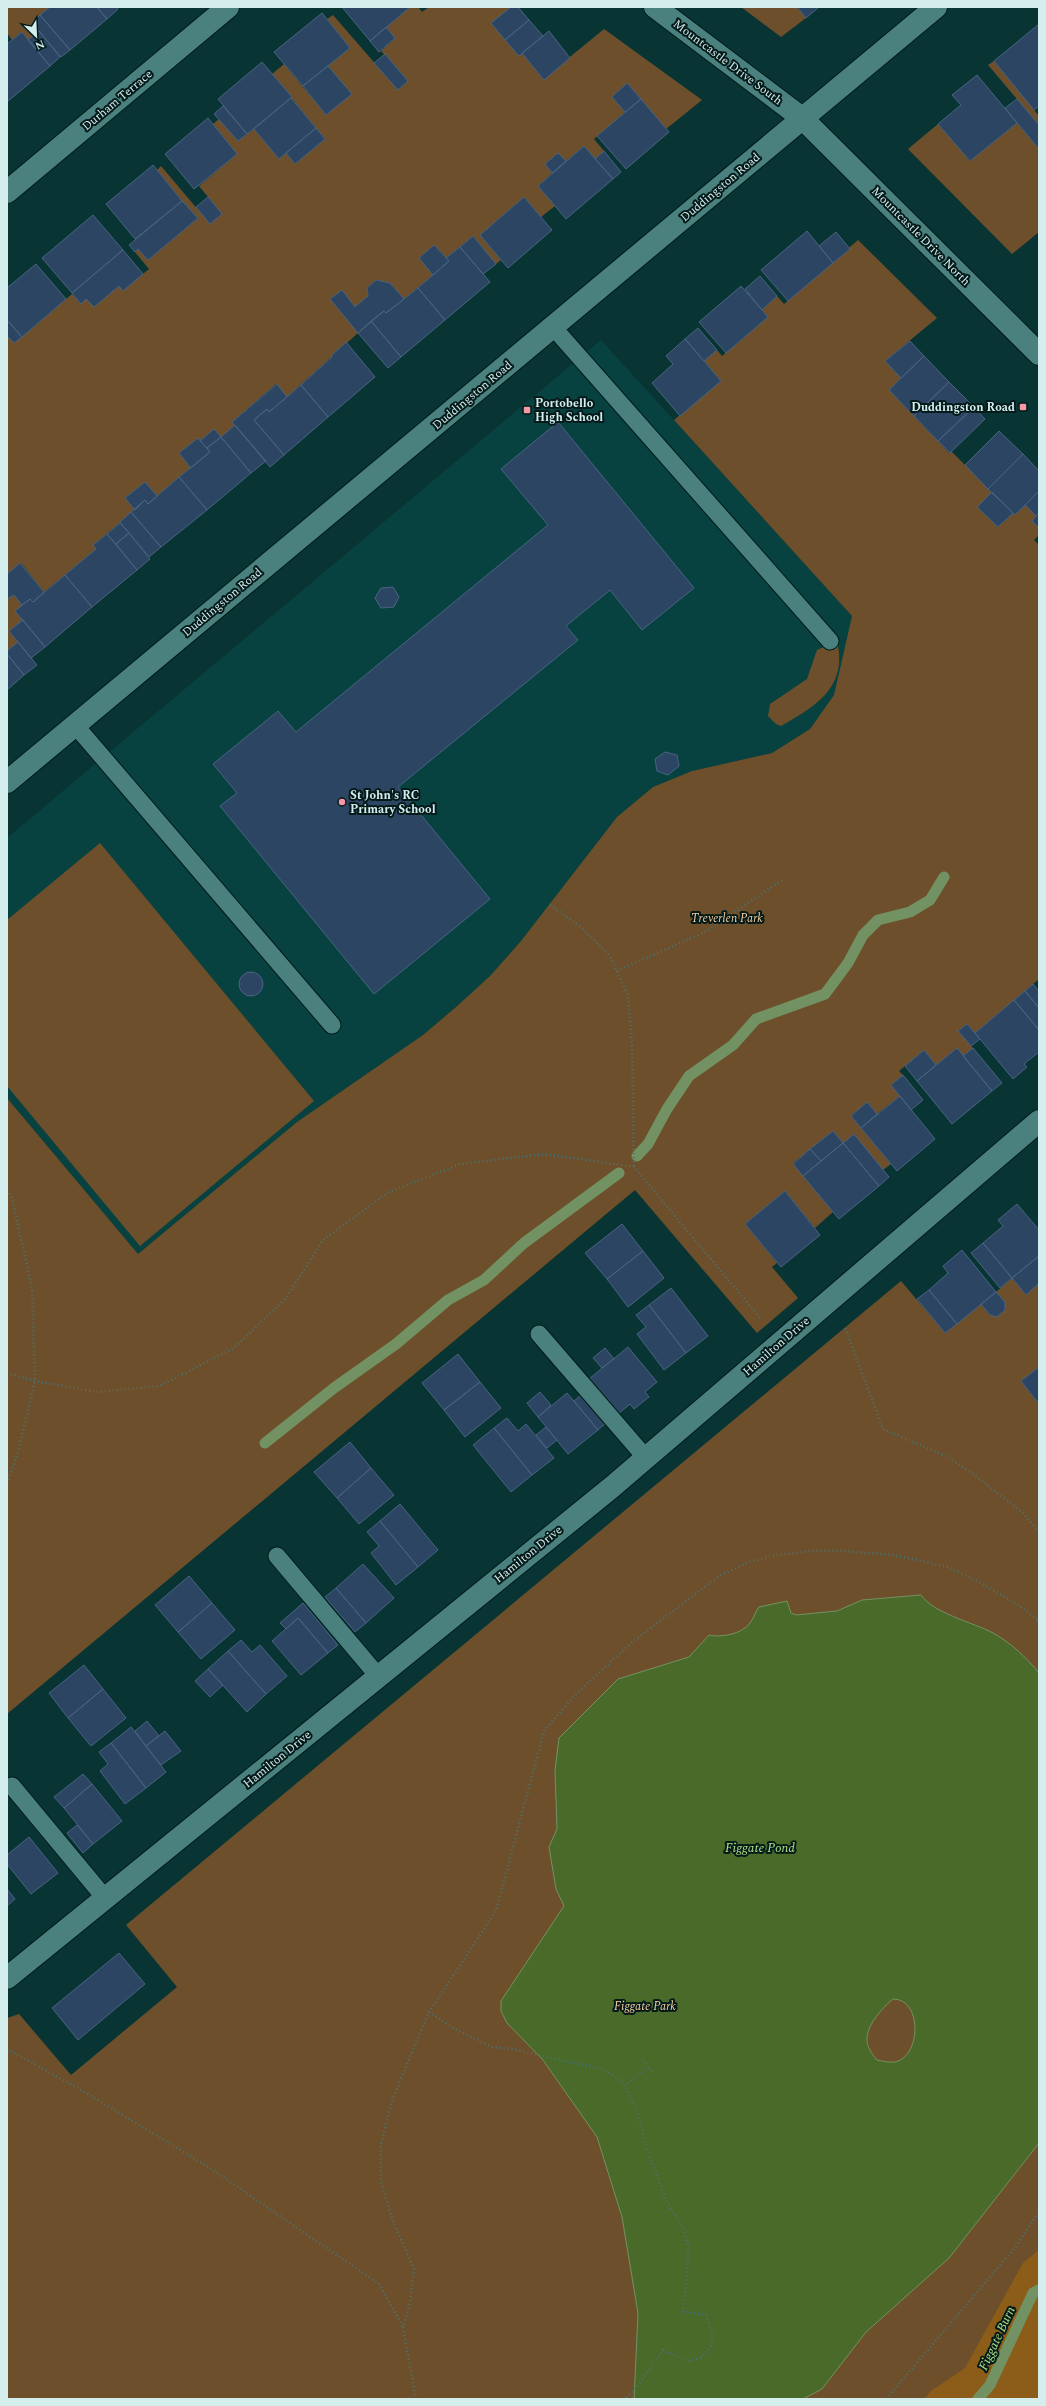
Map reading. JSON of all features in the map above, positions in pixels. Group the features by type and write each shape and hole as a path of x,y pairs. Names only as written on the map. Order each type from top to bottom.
{"street":[{"name":"Durham Terrace","path":"7,192 228,7"},
{"name":"Mountcastle Drive South","path":"654,7 802,118"},
{"name":"Duddingston Road","path":"7,782 936,7"},
{"name":"Mountcastle Drive North","path":"802,118 1039,354"},
{"name":"Hamilton Drive","path":"8,1978 646,1458 836,1293 1039,1121"}],"lane":[{"path":"553,327 830,641"},
{"path":"75,725 332,1025"},
{"path":"539,1334 646,1458"},
{"path":"277,1556 378,1676"},
{"path":"12,1786 105,1898"}],"path":[{"path":"617,971 706,932 782,880"},
{"path":"550,905 591,936 610,956 628,996 632,1045 634,1167 780,1342"},
{"path":"7,1373 35,1381 96,1392 159,1386 234,1348 286,1298 323,1240 389,1192 460,1164 544,1154 634,1167"},
{"path":"7,1190 12,1198 32,1288 35,1381 18,1452 7,1484"},
{"path":"836,1293 843,1322 883,1429 946,1456 976,1476 1023,1513 1039,1532"},
{"path":"403,2328 410,2302 414,2269 393,2221 381,2182 381,2144 392,2100 429,2012 496,1911 544,1731 576,1694 630,1644 720,1576 749,1562 777,1555 812,1551 844,1551 894,1556 948,1567 1011,1600 1039,1621"},
{"path":"429,2012 453,2028 492,2048 512,2049 533,2055 575,2061 602,2069 625,2085 637,2111 647,2149 666,2200 682,2228 688,2244 687,2273 682,2311 706,2315 712,2333 712,2345 701,2358 688,2362 663,2350 637,2387 625,2399"},
{"path":"7,2049 83,2091 210,2168 379,2284 403,2328 416,2399"},
{"path":"642,2060 652,2071"},
{"path":"625,2085 648,2066"},
{"path":"886,2399 1014,2249 1039,2212"}],"shaded area":[{"name":"St John's RC Primary School","path":"601,340 852,616 834,695 810,729 772,753 692,771 653,787 617,817 521,941 490,976 456,1007 423,1035 297,1122 138,1254 7,1098 7,838"},
{"path":"1039,2250 1039,2399 924,2399 931,2391 965,2368 1023,2263"}],"green space":[{"path":"7,7 50,7 32,23 39,31 28,40 22,32 12,40 7,33"},
{"path":"408,7 418,7 422,12 429,7 511,7 492,24 519,56 522,53 543,79 604,29 702,100 666,129 627,83 612,97 625,112 594,139 604,151 595,159 584,146 566,161 558,153 545,164 552,173 538,186 555,206 541,217 524,197 480,235 501,260 496,264 473,236 446,258 434,245 419,258 433,275 404,299 390,283 376,280 367,288 368,296 355,307 342,291 358,333 287,397 276,384 232,422 235,425 221,437 214,429 200,441 198,438 179,453 191,468 157,496 145,482 125,498 135,510 93,545 96,549 44,592 21,563 7,574 7,336 14,343 72,294 81,304 86,299 94,307 119,286 123,290 149,269 135,252 138,249 148,260 197,219 157,170 161,166 210,224 222,214 199,186 237,154 213,124 219,119 238,141 254,129 279,159 286,153 295,164 325,139 272,74 284,64 326,115 351,94 328,66 350,48 327,19 333,15 398,90 408,81 381,51 395,38 386,27"},
{"path":"741,7 797,7 806,18 781,37"},
{"path":"994,61 1039,116 1039,125 988,65"},
{"path":"1017,123 1039,149 1039,232 1012,254 908,149 938,124 970,161"},
{"name":"Treverlen Park","path":"858,240 937,318 885,361 901,378 889,390 949,453 951,451 992,492 978,507 998,527 1013,513 1015,515 1025,505 1036,516 1032,521 1039,528 1039,535 1034,540 1039,545 1039,979 975,1033 967,1024 958,1031 973,1048 963,1056 957,1048 936,1065 924,1050 899,1071 903,1075 891,1085 900,1096 877,1114 867,1102 851,1116 891,1164 883,1170 843,1143 833,1131 793,1163 833,1212 815,1228 785,1191 745,1224 777,1263 772,1267 798,1298 757,1333 635,1190 7,1714 7,1098 138,1254 297,1122 423,1035 456,1007 490,976 521,941 617,817 653,787 692,771 772,753 810,729 834,695 852,616 674,420 721,381 704,361 717,350 722,356 768,317 762,310 777,296 784,304"},
{"path":"14,595 22,605 23,620 9,631 18,642 7,651 7,599"},
{"path":"837,641 839,657 838,671 833,683 826,693 806,711 781,726 776,724 768,716 770,704 807,679 817,650"},
{"path":"100,843 314,1101 140,1246 7,1086 7,920"},
{"name":"Figgate Park","path":"1012,1278 1026,1295 1039,1283 1039,1367 1021,1381 1039,1404 1039,2399 7,2399 7,2018 19,2014 71,2075 177,1987 126,1925 901,1281 945,1333 981,1304 990,1315 997,1316 1005,1303 996,1292"}],"water":[{"name":"Figgate Pond","path":"921,1595 934,1607 1000,1637 1029,1661 1039,1673 1039,2143 949,2258 866,2332 822,2389 803,2399 634,2399 638,2314 622,2217 597,2137 543,2060 507,2023 501,2011 501,2001 564,1906 556,1889 549,1847 557,1829 555,1770 559,1738 618,1679 689,1657 709,1635 719,1636 742,1630 750,1623 759,1607 787,1601 791,1613 796,1615 837,1611 862,1600","holes":["893,1999 903,2002 910,2008 914,2018 914,2040 910,2050 904,2058 895,2062 877,2060 867,2044 867,2037 870,2027 885,2006"]}],"building":[{"path":"50,7 97,7 107,19 70,50 40,15"},
{"path":"97,7 116,7 118,9 107,19"},
{"path":"342,7 408,7 409,8 370,41"},
{"path":"511,7 518,7 529,20 505,40 491,23"},
{"path":"797,7 819,7 806,18"},
{"path":"322,13 350,48 303,86 274,52"},
{"path":"40,15 70,50 61,57 32,23"},
{"path":"529,20 543,36 519,56 505,40"},
{"path":"1039,24 1039,106 1034,110 994,61"},
{"path":"386,27 395,38 379,52 370,41"},
{"path":"39,31 60,57 50,66 28,40"},
{"path":"549,31 570,58 544,80 522,53"},
{"path":"22,32 50,66 7,102 7,44"},
{"path":"385,54 408,81 398,90 374,63"},
{"path":"262,62 292,97 247,134 218,99"},
{"path":"328,66 352,94 326,115 303,86"},
{"path":"977,75 1017,123 970,161 938,124 961,105 952,95"},
{"path":"627,83 641,99 625,112 612,97"},
{"path":"291,98 316,128 279,159 254,129"},
{"path":"641,99 669,132 626,169 597,136"},
{"path":"1017,99 1039,125 1039,149 1005,108"},
{"path":"223,106 247,134 238,141 214,114"},
{"path":"208,118 237,154 194,189 165,154"},
{"path":"316,128 325,139 295,164 286,153"},
{"path":"584,146 613,179 566,219 538,186"},
{"path":"604,151 621,172 613,179 595,159"},
{"path":"558,153 566,161 552,173 545,164"},
{"path":"153,165 182,201 135,239 106,204"},
{"path":"208,197 222,214 210,224 196,207"},
{"path":"524,197 552,230 508,268 480,235"},
{"path":"182,201 198,218 148,260 138,249 135,252 129,245"},
{"path":"93,215 123,250 72,293 42,258"},
{"path":"807,231 833,263 788,301 761,270"},
{"path":"836,232 850,249 833,263 819,246"},
{"path":"473,236 496,264 483,274 460,247"},
{"path":"434,245 449,261 433,275 419,258"},
{"path":"460,247 490,282 445,320 418,288 449,261 446,258"},
{"path":"123,250 143,274 123,291 119,286 94,307 86,299 81,304 72,293"},
{"path":"36,264 66,299 22,337 7,320 7,288"},
{"path":"760,276 777,296 762,310 745,289"},
{"path":"376,280 390,283 404,299 386,313 384,311 358,333 330,299 342,290 355,307 368,296 367,288"},
{"path":"741,286 768,317 726,353 699,322"},
{"path":"418,288 445,320 401,357 371,321 384,311 386,313"},
{"path":"7,320 22,337 14,343 7,336"},
{"path":"371,321 401,357 388,368 358,333"},
{"path":"698,328 717,350 704,361 685,339"},
{"path":"685,339 721,381 680,416 652,383 673,364 666,356"},
{"path":"910,341 924,356 901,378 885,361"},
{"path":"346,342 375,377 328,417 301,385"},
{"path":"924,356 949,382 914,416 889,390"},
{"path":"949,382 974,407 938,441 914,416"},
{"path":"277,384 287,397 269,412 267,409 254,420 284,455 270,467 232,422"},
{"path":"301,385 328,417 284,455 254,420 267,409 269,412"},
{"path":"974,407 985,419 950,453 938,441"},
{"path":"558,422 694,588 642,630 610,590 566,626 578,640 398,787 490,899 374,994 220,806 237,793 213,764 278,711 296,732 548,525 501,469"},
{"path":"235,425 266,461 251,473 221,437"},
{"path":"214,429 221,437 207,448 200,441"},
{"path":"999,431 1023,454 988,489 965,465"},
{"path":"221,437 251,473 207,510 179,477 210,452 207,448"},
{"path":"198,438 210,452 191,468 179,453"},
{"path":"1023,454 1039,471 1039,491 1015,515 988,489"},
{"path":"179,477 207,510 161,547 131,512 145,500 148,504"},
{"path":"145,482 157,496 148,504 145,500 135,510 125,498"},
{"path":"1039,491 1039,513 1036,516 1025,505"},
{"path":"992,492 1013,513 998,527 977,507"},
{"path":"131,512 161,547 149,557 120,522"},
{"path":"1039,513 1039,528 1032,521"},
{"path":"120,523 129,533 116,544 107,534"},
{"path":"129,533 150,559 137,570 116,544"},
{"path":"107,534 137,570 92,607 65,575 96,549 93,545"},
{"path":"20,563 44,592 33,602 30,599 22,605 14,595 7,599 7,574"},
{"path":"65,575 92,607 45,647 15,611 30,599 33,602"},
{"path":"393,587 399,597 394,607 381,608 375,598 381,588"},
{"path":"23,620 45,647 31,658 9,631"},
{"path":"18,642 37,665 24,675 7,654 7,651"},
{"path":"7,654 24,675 7,690"},
{"path":"665,752 677,755 679,766 668,775 657,771 655,759"},
{"path":"251,972 256,973 262,979 262,989 256,995 251,996 246,995 240,989 239,984 240,979 246,973"},
{"path":"1033,984 1039,991 1039,1008 1025,991"},
{"path":"1025,991 1039,1008 1039,1030 1014,1000"},
{"path":"1014,1000 1039,1030 1039,1052 1024,1064 1027,1067 1013,1079 975,1033"},
{"path":"967,1024 980,1039 971,1046 958,1031"},
{"path":"957,1048 992,1091 952,1124 917,1081"},
{"path":"973,1048 1002,1083 992,1091 963,1056"},
{"path":"924,1050 936,1065 917,1081 905,1066"},
{"path":"903,1075 923,1100 911,1110 891,1085"},
{"path":"900,1096 935,1139 897,1171 861,1128"},
{"path":"867,1102 877,1114 861,1128 851,1116"},
{"path":"833,1131 843,1143 821,1161 810,1149"},
{"path":"854,1134 889,1177 879,1186 843,1143"},
{"path":"843,1143 879,1186 839,1219 803,1176"},
{"path":"810,1149 821,1161 803,1176 793,1164"},
{"path":"785,1191 820,1235 781,1267 745,1224"},
{"path":"1017,1204 1039,1230 1039,1256 1012,1278 983,1243 1003,1226 998,1220"},
{"path":"622,1224 643,1251 607,1279 585,1253"},
{"path":"983,1243 1012,1278 1000,1288 971,1253"},
{"path":"962,1250 996,1292 957,1324 929,1290 948,1273 943,1266"},
{"path":"643,1251 664,1278 628,1307 607,1279"},
{"path":"1039,1256 1039,1283 1026,1295 1012,1278"},
{"path":"671,1288 708,1336 686,1353 649,1305"},
{"path":"929,1290 957,1324 945,1333 917,1299"},
{"path":"996,1292 1005,1302 1005,1310 997,1317 990,1315 981,1304"},
{"path":"649,1305 686,1353 664,1370 637,1334 646,1327 636,1315"},
{"path":"628,1347 657,1382 645,1392 649,1397 634,1409 630,1404 618,1414 589,1379"},
{"path":"605,1348 614,1359 602,1368 593,1358"},
{"path":"458,1354 480,1382 444,1410 422,1383"},
{"path":"1039,1367 1039,1404 1021,1381"},
{"path":"480,1382 501,1408 465,1437 444,1410"},
{"path":"540,1392 551,1405 538,1417 527,1403"},
{"path":"567,1393 598,1430 568,1454 538,1417"},
{"path":"582,1394 606,1423 598,1430 574,1401"},
{"path":"507,1418 518,1431 526,1424 554,1458 532,1475 494,1428"},
{"path":"546,1427 557,1440 547,1448 536,1435"},
{"path":"494,1428 532,1475 511,1492 473,1445"},
{"path":"350,1442 371,1468 337,1498 314,1472"},
{"path":"371,1468 394,1495 359,1524 337,1498"},
{"path":"400,1504 438,1550 418,1567 380,1521"},
{"path":"380,1521 418,1567 396,1585 371,1553 379,1546 367,1532"},
{"path":"363,1564 394,1598 366,1623 336,1588"},
{"path":"189,1576 212,1603 178,1632 155,1605"},
{"path":"336,1588 366,1623 355,1632 325,1597"},
{"path":"212,1603 235,1630 201,1659 178,1632"},
{"path":"303,1603 338,1645 328,1653 298,1618 286,1629 280,1623"},
{"path":"298,1618 328,1653 301,1675 272,1641"},
{"path":"241,1640 252,1652 260,1645 287,1676 266,1694 228,1651"},
{"path":"228,1651 266,1694 247,1712 208,1669"},
{"path":"84,1665 103,1689 68,1718 49,1693"},
{"path":"208,1669 223,1685 210,1697 195,1681"},
{"path":"103,1689 126,1718 91,1746 68,1718"},
{"path":"147,1721 159,1736 146,1746 135,1731"},
{"path":"131,1727 166,1772 146,1788 111,1743"},
{"path":"165,1731 181,1751 161,1765 146,1746"},
{"path":"111,1743 146,1788 125,1804 100,1771 108,1764 99,1752"},
{"path":"83,1774 92,1784 64,1808 54,1797"},
{"path":"92,1784 122,1821 93,1844 64,1808"},
{"path":"77,1825 93,1844 83,1853 67,1833"},
{"path":"29,1837 58,1873 31,1894 7,1864 7,1855"},
{"path":"7,1889 15,1899 7,1906"},
{"path":"119,1953 145,1984 78,2040 52,2008"}],"waterway":[{"path":"637,1156 648,1144 667,1109 689,1076 733,1045 756,1019 825,994 848,963 863,935 878,920 910,912 930,900 944,877"},
{"path":"265,1443 334,1388 396,1344 448,1300 484,1280 524,1243 619,1173"},
{"name":"Figgate Burn","path":"978,2399 990,2385 1033,2293 1039,2290"}],"place":[{"name":"Duddingston Road","path":"1023,407"},
{"name":"Portobello High School","path":"527,410"},
{"name":"St John's RC Primary School","path":"342,802"}]}
